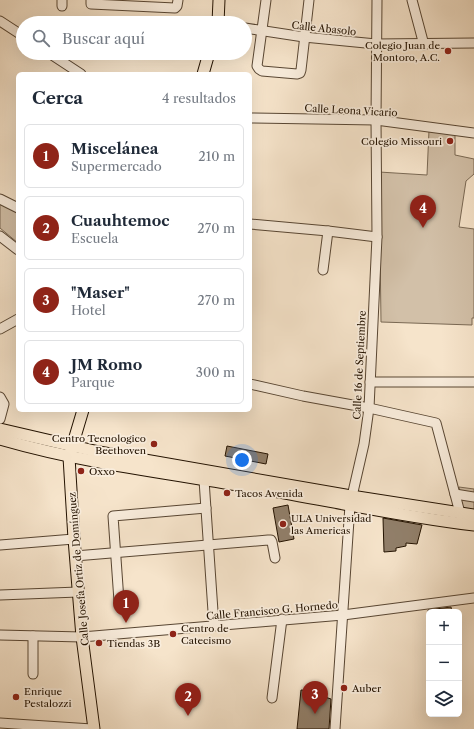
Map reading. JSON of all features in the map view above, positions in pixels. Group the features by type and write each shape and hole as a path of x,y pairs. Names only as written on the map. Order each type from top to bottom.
{"main road":[{"path":"218,16 219,0"},
{"path":"204,72 207,60"},
{"name":"Calle Josefa Ortiz de Domínguez","path":"82,412 70,452 75,556 82,637 93,729"},
{"path":"0,429 70,452 204,480 351,501 474,515"},
{"path":"0,439 351,501 474,525"}],"street":[{"path":"91,2 175,8 178,0"},
{"path":"266,0 257,66 258,69 262,71 297,74 300,73 309,0"},
{"name":"Calle 16 de Septiembre","path":"335,729 351,501 364,444 369,408 377,237 377,0"},
{"path":"412,0 424,45"},
{"path":"0,21 16,31"},
{"name":"Calle Abasolo","path":"252,29 304,37 376,44 474,44"},
{"path":"60,60 78,72"},
{"name":"Calle Leona Vicario","path":"252,118 376,120 474,133"},
{"path":"0,199 16,207"},
{"path":"252,224 377,237"},
{"path":"324,270 328,231"},
{"path":"0,236 16,248"},
{"path":"2,326 16,320"},
{"path":"370,382 474,382"},
{"path":"252,384 436,423 460,513"},
{"path":"0,397 4,404 0,419"},
{"path":"204,480 214,626"},
{"path":"455,494 474,496"},
{"path":"119,601 113,517 115,515 206,508"},
{"path":"0,546 74,539"},
{"path":"75,556 271,540 275,558"},
{"path":"0,595 78,592"},
{"name":"Calle Francisco G. Hornedo","path":"0,635 82,637 343,615 474,598"},
{"path":"272,698 282,619"},
{"path":"33,636 33,674"},
{"path":"0,723 93,729"}],"shaded area":[{"path":"429,130 455,134 455,155 474,159 474,174 466,181 459,227 474,229 474,318 472,318 472,325 381,322 379,172 427,175"},
{"path":"0,203 16,211 16,241 0,228"},
{"path":"459,487 474,489 474,511 463,511"}],"building":[{"path":"227,446 268,454 266,464 225,456"},
{"name":"ULA Universidad las Americas","path":"288,505 294,539 279,542 273,508"},
{"path":"383,518 422,525 417,544 406,543 406,546 396,548 396,551 384,552"},
{"path":"451,607 451,609 436,609"},
{"path":"301,690 323,692 322,696 331,699 329,729 297,729"}],"place":[{"name":"Colegio Juan de Montoro, A.C.","path":"448,51"},
{"name":"Colegio Missouri","path":"450,141"},
{"name":"JM Romo","path":"423,228"},
{"name":"Centro Tecnologico Beethoven","path":"154,444"},
{"name":"Oxxo","path":"81,471"},
{"name":"Tacos Avenida","path":"227,493"},
{"name":"ULA Universidad las Americas","path":"283,524"},
{"name":"Miscelánea","path":"126,623"},
{"name":"Centro de Catecismo","path":"173,634"},
{"name":"Tiendas 3B","path":"99,643"},
{"name":"Auber","path":"344,688"},
{"name":"Enrique Pestalozzi","path":"16,697"},
{"name":"\"Maser\"","path":"315,714"},
{"name":"Cuauhtemoc","path":"188,716"}]}
